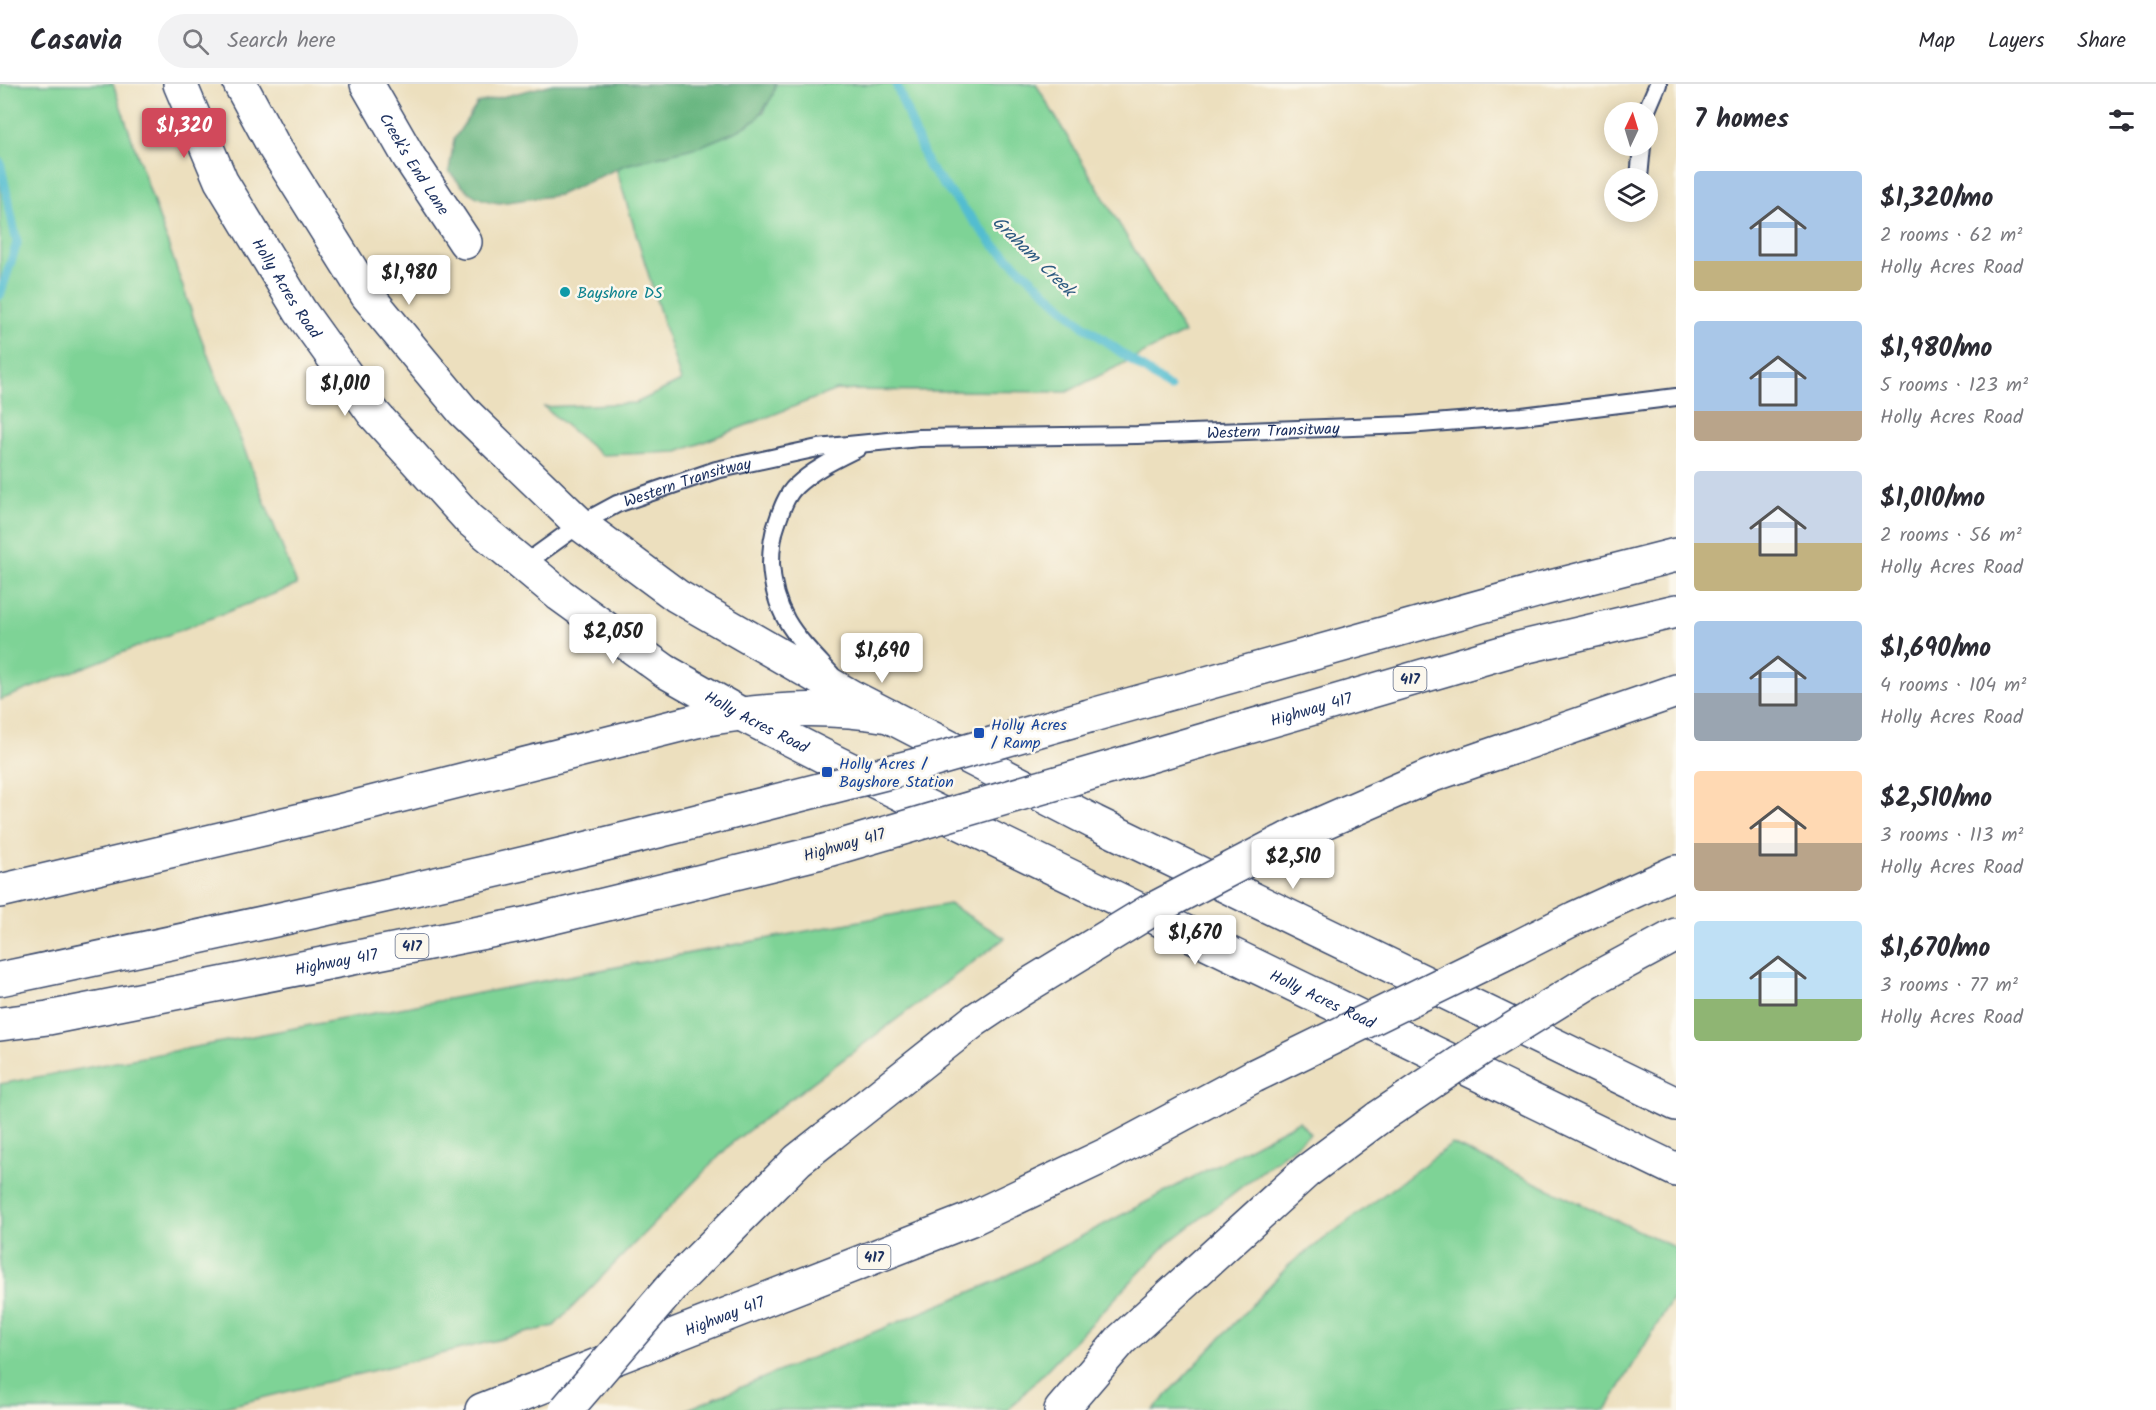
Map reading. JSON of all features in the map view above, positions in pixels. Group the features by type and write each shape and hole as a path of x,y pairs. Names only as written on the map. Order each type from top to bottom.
{"main road":[{"name":"Holly Acres Road","path":"180,84 221,181 260,248 307,321 374,414 469,519 523,565 607,630 665,671 739,713 1012,849 1676,1170"},
{"path":"240,84 273,145 367,295 463,411 580,524 677,596 852,697 1095,822 1676,1104"},
{"name":"Creek's End Lane","path":"368,84 409,157 465,242"},
{"path":"0,979 256,925 593,849 921,764 1531,592 1676,555"},
{"name":"Highway 417","path":"0,1024 48,1018 525,924 821,852 1504,652 1676,611"},
{"path":"566,1410 675,1284 798,1160 975,1020 1017,992 1148,912 1297,834 1430,776 1676,691"},
{"path":"0,891 412,794 696,721 739,713 809,708 841,709 890,716"},
{"name":"Highway 417","path":"482,1410 969,1220 1110,1153 1254,1076 1575,918 1676,872"},
{"path":"1061,1410 1121,1340 1306,1171 1378,1118 1479,1050 1589,982 1676,935"}],"lane":[{"path":"1650,102 1658,84"},
{"name":"Western Transitway","path":"523,565 580,524 617,504 716,470 818,448 919,438 1137,435 1408,425 1557,412 1676,397"},
{"name":"Western Transitway","path":"852,697 797,636 777,603 772,585 771,555 773,533 783,506 794,488 819,468 870,442"}],"green space":[{"path":"0,84 113,84 195,322 297,585 0,700"},
{"path":"553,84 776,84 772,97 756,120 739,130 701,146 625,165 559,195 499,203 476,197 465,189 449,171 454,139 478,103"},
{"path":"775,84 1036,84 1184,333 1067,392 836,390 678,452 601,455 544,407 636,403 681,381 616,168 764,112"},
{"path":"949,904 1005,938 733,1142 554,1326 213,1410 0,1410 0,1084"},
{"path":"1299,1121 1310,1134 1166,1245 1008,1410 686,1410 997,1281"},
{"path":"1452,1144 1676,1248 1676,1293 1606,1410 1153,1410 1289,1265"}],"waterway":[{"name":"Graham Creek","path":"896,84 928,166 994,245 1079,322 1170,388"},
{"path":"0,162 17,243 0,295"}],"place":[{"name":"Bayshore DS","path":"565,292"},
{"name":"Holly Acres / Ramp","path":"979,733"},
{"name":"Holly Acres / Bayshore Station","path":"827,772"}]}
